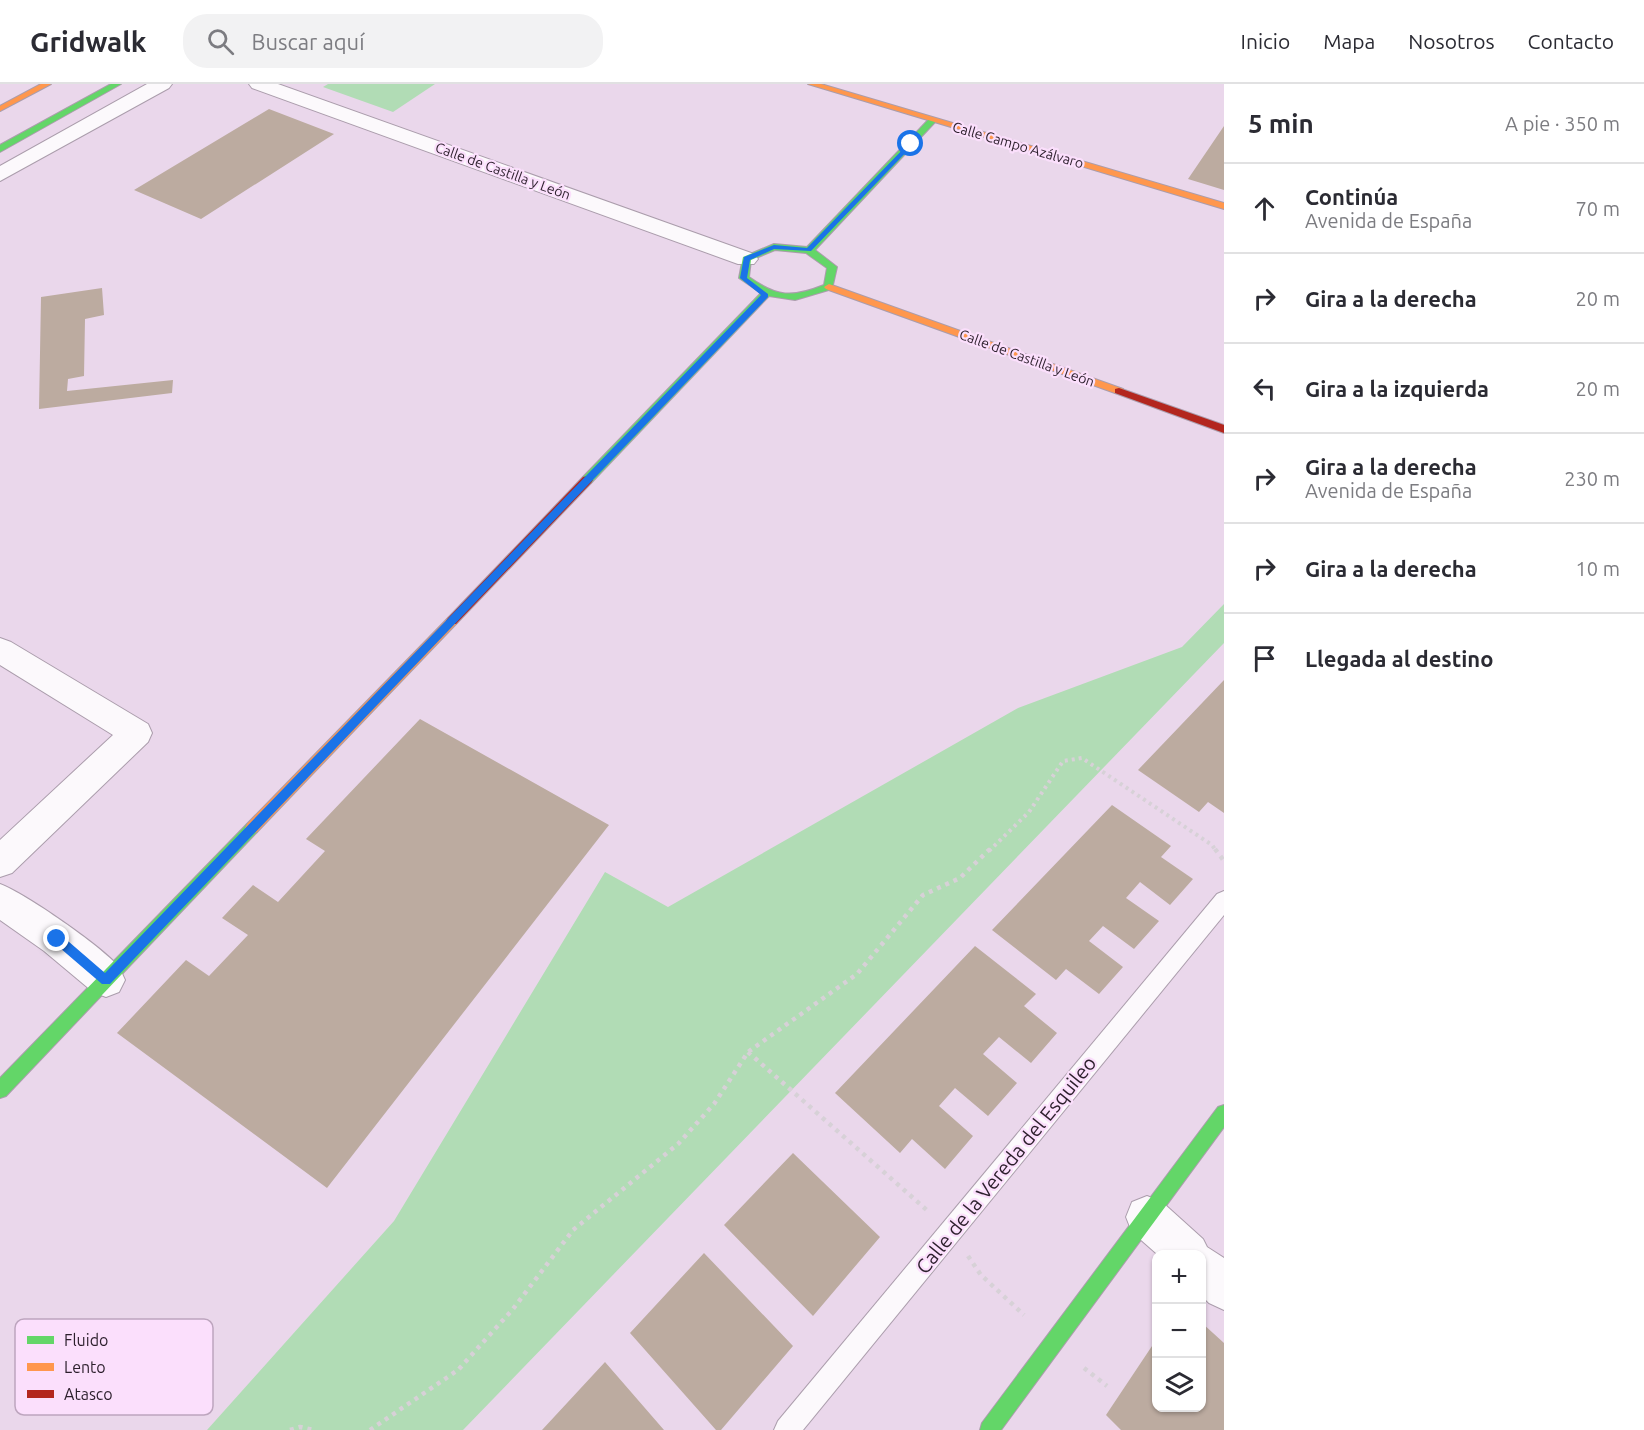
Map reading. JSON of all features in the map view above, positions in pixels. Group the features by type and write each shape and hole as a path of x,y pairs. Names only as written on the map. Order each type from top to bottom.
{"main road":[{"path":"0,109 47,84"},
{"path":"0,149 117,84"},
{"name":"Calle Campo Azálvaro","path":"812,84 1224,206"},
{"path":"809,250 933,120"},
{"path":"774,247 809,250 832,267 829,287 801,299 765,295 744,278 746,259 774,247"},
{"name":"Calle de Castilla y León","path":"829,287 1224,429"},
{"path":"0,1090 765,295"},
{"path":"989,1430 1224,1113"}],"street":[{"path":"0,176 162,84"},
{"name":"Calle de Castilla y León","path":"259,84 746,259"},
{"path":"0,650 136,733 0,862"},
{"path":"0,900 57,939 106,980"},
{"path":"1147,1217 1184,1250"},
{"path":"1206,1271 1224,1288"}],"lane":[{"name":"Calle de la Vereda del Esquileo","path":"787,1430 1224,900"}],"path":[{"path":"370,1430 458,1370 513,1309 573,1230 678,1144 714,1104 748,1052 857,974 923,895 960,878 1029,812 1063,761 1082,758 1212,845 1224,861"},
{"path":"290,1430 300,1427 314,1430"}],"green space":[{"path":"328,84 435,84 393,112 323,87"},
{"path":"1224,604 1224,643 463,1430 207,1430 394,1221 605,872 668,907 1018,708 1182,647"}],"building":[{"path":"269,109 334,134 201,219 134,190"},
{"path":"1224,126 1224,190 1188,179"},
{"path":"102,288 104,315 85,319 84,376 68,379 67,391 173,380 172,393 39,409 41,297"},
{"path":"1224,680 1224,813 1208,802 1199,812 1138,770"},
{"path":"420,719 609,825 327,1188 117,1033 186,960 209,976 248,935 222,918 253,885 278,902 325,851 306,839"},
{"path":"1112,805 1171,846 1161,857 1193,879 1170,905 1140,882 1126,898 1159,921 1134,949 1103,926 1089,941 1123,967 1099,994 1066,969 1056,980 992,930"},
{"path":"975,946 1036,994 1024,1006 1057,1033 1031,1063 999,1037 983,1054 1017,1083 988,1116 955,1088 939,1106 973,1136 945,1169 912,1139 900,1153 835,1093"},
{"path":"793,1153 880,1237 813,1316 724,1225"},
{"path":"704,1253 793,1346 721,1430 716,1430 630,1333"},
{"path":"1206,1327 1224,1343 1224,1430 1121,1430 1106,1415 1152,1346 1152,1412 1206,1412"},
{"path":"605,1362 664,1430 542,1430"}],"traffic: fast":[{"path":"0,149 117,84"},
{"path":"809,250 933,120"},
{"path":"774,247 809,250 832,267 829,287 805,295 785,297 766,292 744,278 746,259 774,247"},
{"path":"587,480 765,295"},
{"path":"0,1090 252,828"},
{"path":"989,1430 1224,1113"}],"traffic: slow":[{"path":"0,109 47,84"},
{"path":"812,84 1224,206"},
{"path":"829,287 1119,391"},
{"path":"252,828 452,621"}],"traffic: jam":[{"path":"1119,391 1224,429"},
{"path":"452,621 587,480"}],"route":[{"path":"57,939 106,980 765,295 744,278 746,259 774,247 809,250 911,144"}]}
